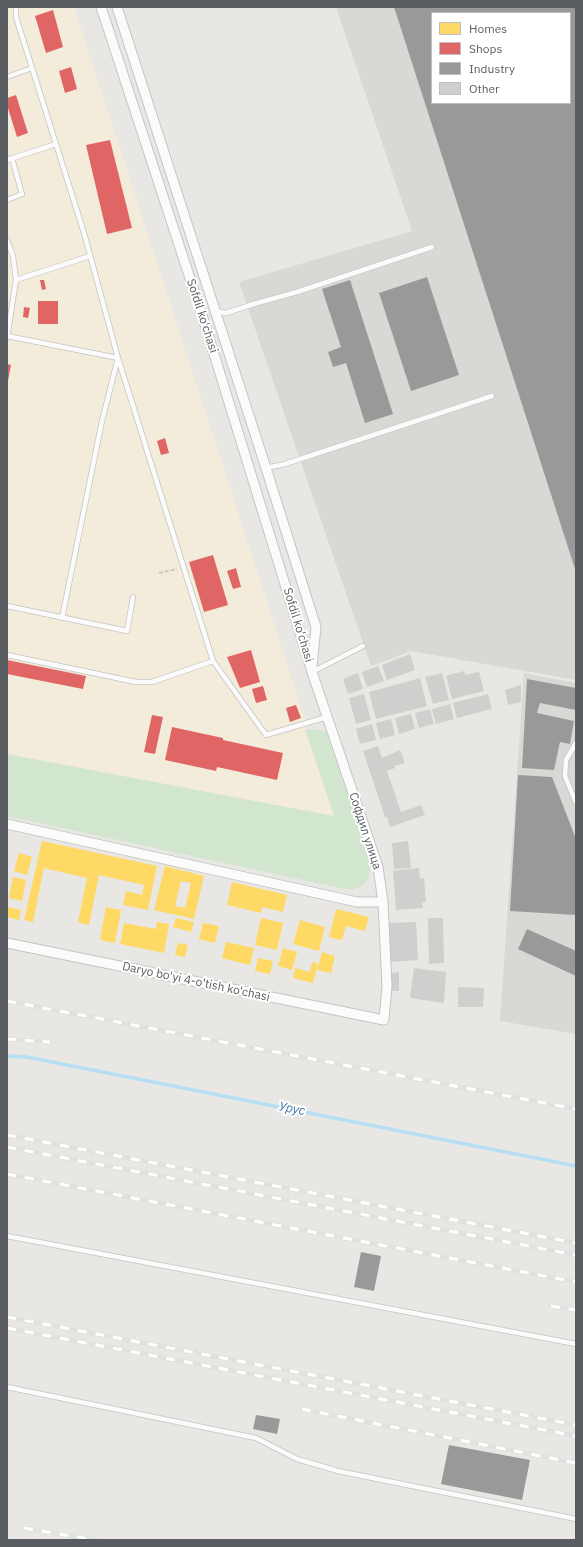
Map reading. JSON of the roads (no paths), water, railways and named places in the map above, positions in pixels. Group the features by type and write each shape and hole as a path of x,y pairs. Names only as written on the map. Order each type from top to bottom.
{"street":[{"name":"Sofdil ko'chasi","path":"101,7 202,315 312,672"},
{"name":"Sofdil ko'chasi","path":"117,7 216,311 316,627 312,672"},
{"path":"202,315 216,311"},
{"path":"251,472 266,468"},
{"name":"Софдил улица","path":"312,672 378,867 382,902 387,986 384,1020"},
{"path":"7,824 358,902 382,902"},
{"name":"Daryo bo'yi 4-o'tish ko'chasi","path":"7,943 384,1020"}],"lane":[{"path":"16,7 16,17 90,256 118,358 213,661 266,735 326,717"},
{"path":"7,78 32,68"},
{"path":"7,200 22,194 9,159 56,144"},
{"path":"7,240 13,256 16,280 7,337 118,358"},
{"path":"216,311 226,313 297,292 432,247"},
{"path":"16,280 90,256"},
{"path":"62,618 102,421 118,358"},
{"path":"266,468 286,464 492,396"},
{"path":"7,606 126,630 133,597"},
{"path":"312,672 364,646"},
{"path":"7,655 136,682 152,682 213,661"},
{"path":"576,743 566,760 565,776 576,803"},
{"path":"7,1236 576,1344"},
{"path":"7,1387 256,1438 297,1459 338,1471 576,1519"}],"waterway":[{"name":"Урус","path":"7,1056 27,1057 576,1166"}],"railway":[{"path":"7,1001 576,1109"},
{"path":"7,1039 50,1042"},
{"path":"7,1135 576,1243"},
{"path":"7,1147 576,1255"},
{"path":"7,1174 576,1282"},
{"path":"551,1306 576,1310"},
{"path":"7,1317 576,1425"},
{"path":"7,1328 576,1436"},
{"path":"302,1409 576,1463"},
{"path":"24,1528 96,1540"}]}
